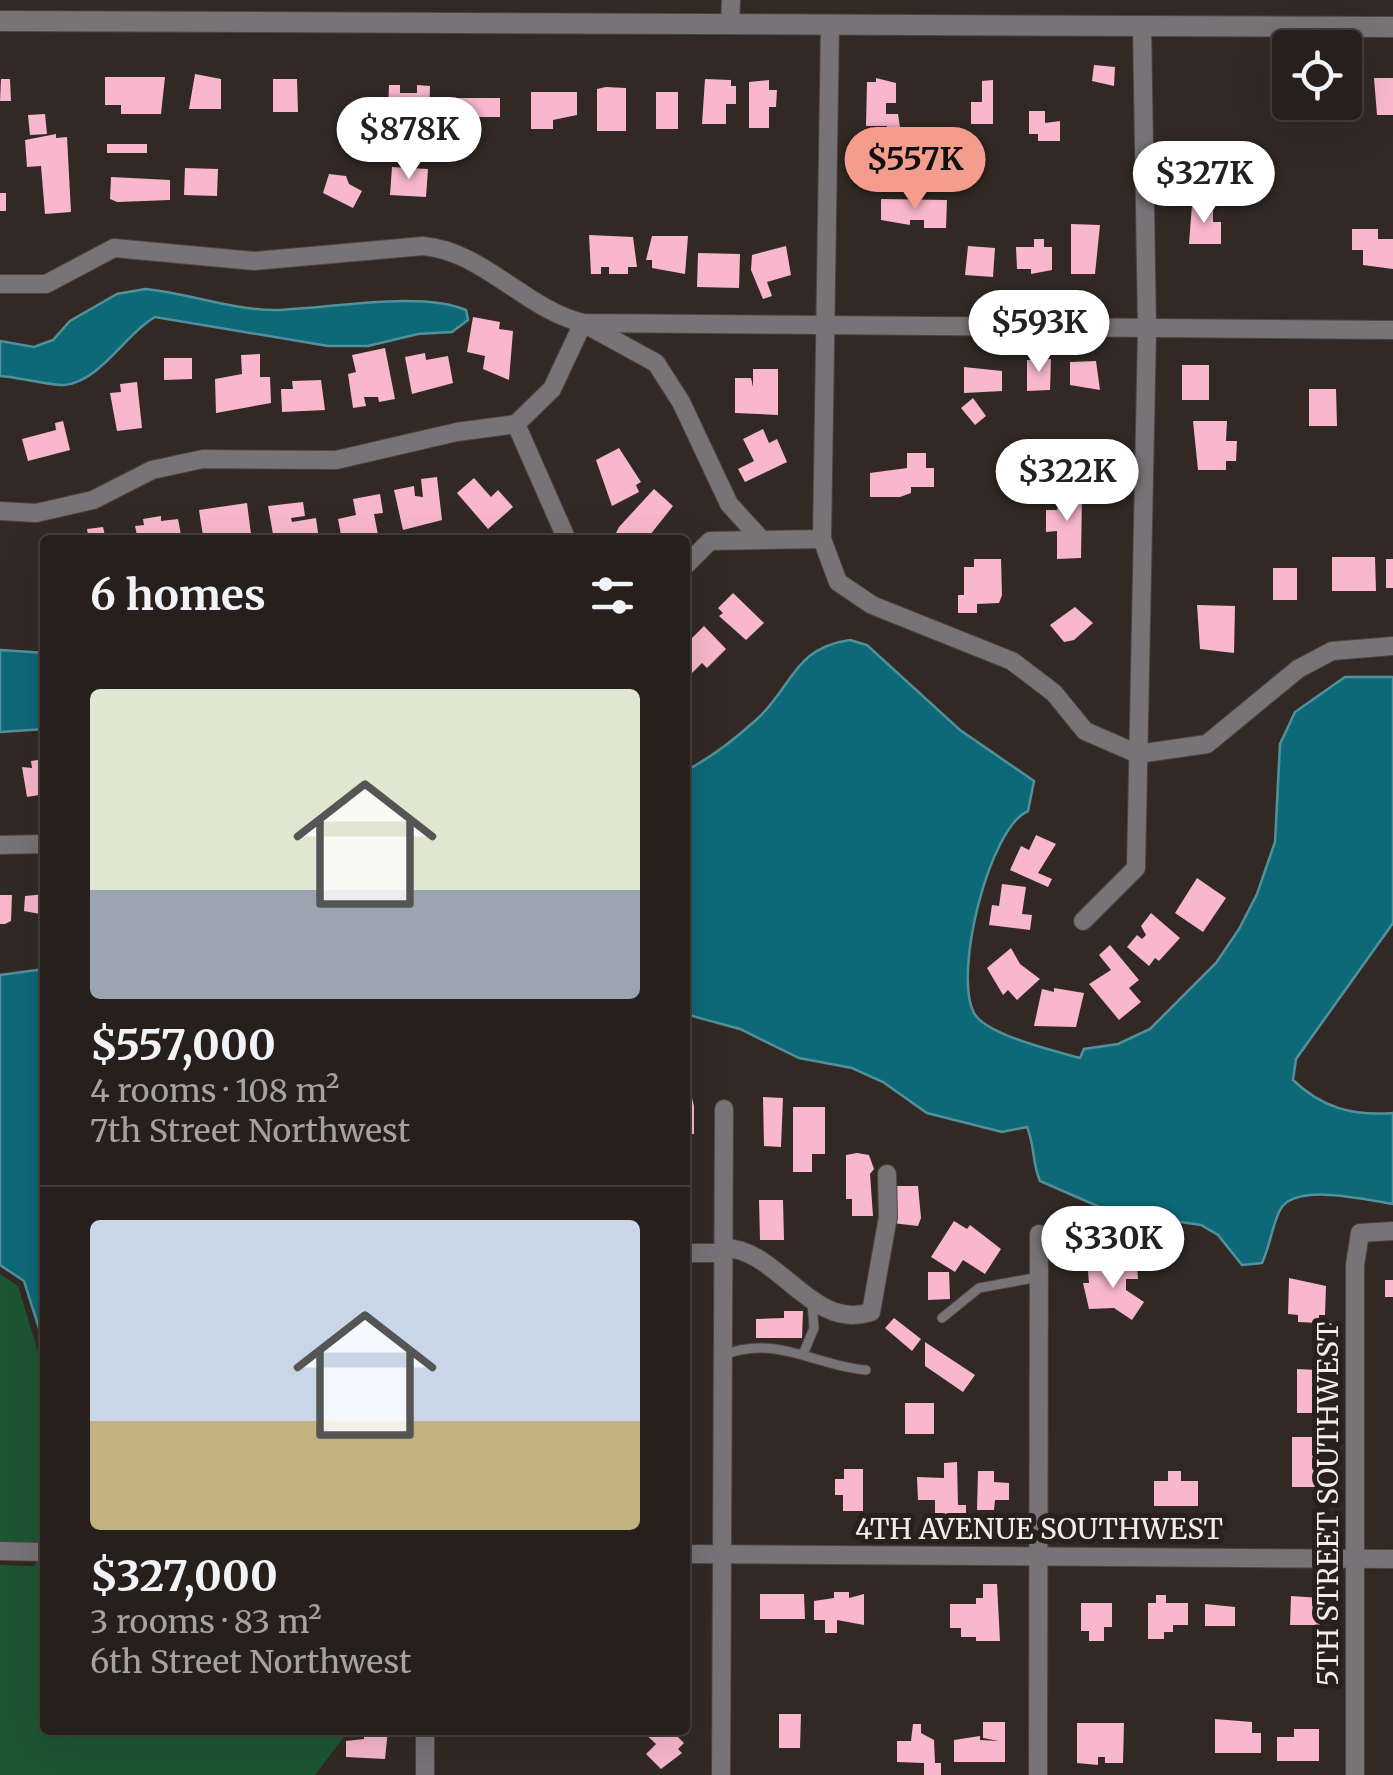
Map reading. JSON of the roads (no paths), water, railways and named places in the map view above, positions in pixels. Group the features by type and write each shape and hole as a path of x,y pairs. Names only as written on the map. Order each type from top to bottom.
{"street":[{"path":"730,24 731,0"},
{"path":"0,21 1393,27"},
{"path":"830,24 822,539 838,582 872,605 1012,661 1054,694 1085,731 1138,754 1207,744 1298,669 1332,652 1393,646"},
{"path":"1083,921 1136,868 1146,330 1142,26"},
{"path":"0,284 46,284 114,248 254,261 423,246 448,248 559,316 583,323 656,362 681,402 729,504 760,538"},
{"path":"583,323 1393,330"},
{"path":"0,512 36,514 94,500 152,470 203,459 336,460 457,432 516,424 552,390 583,323"},
{"path":"516,424 565,535"},
{"path":"690,561 710,542 822,539"},
{"path":"0,844 40,844"},
{"path":"720,1775 724,1109"},
{"path":"690,1253 745,1252 812,1300 849,1316 871,1312 888,1217 887,1174"},
{"name":"5TH STREET SOUTHWEST","path":"1355,1775 1355,1265 1360,1233 1393,1232"},
{"path":"1038,1775 1039,1234"},
{"path":"0,1551 40,1552"},
{"name":"4TH AVENUE SOUTHWEST","path":"690,1554 1393,1558"},
{"path":"424,1775 425,1735"}],"lane":[{"path":"942,1318 979,1288 1039,1277"},
{"path":"804,1352 814,1328 812,1300"},
{"path":"724,1354 747,1348 804,1352 846,1368 866,1370"}],"water":[{"path":"145,289 275,310 424,301 466,310 468,320 452,332 418,334 368,346 328,346 155,317 101,366 77,382 59,385 0,376 0,341 34,347 53,340 70,321 117,294"},
{"path":"850,640 867,645 960,730 1034,781 1028,811 1000,844 988,872 972,936 969,994 974,1013 992,1028 1080,1058 1084,1049 1118,1044 1150,1029 1216,963 1239,929 1257,894 1275,842 1280,744 1295,712 1345,677 1393,677 1393,923 1296,1059 1293,1080 1315,1097 1339,1108 1393,1113 1393,1204 1332,1195 1300,1197 1280,1210 1262,1263 1242,1265 1218,1235 1201,1225 1111,1212 1040,1181 1027,1127 1002,1132 927,1113 883,1082 852,1068 799,1058 740,1029 690,1015 690,768 756,720 805,660 831,644"},
{"path":"0,650 40,653 40,729 0,732"},
{"path":"40,970 40,1331 24,1281 0,1265 0,975"}]}
